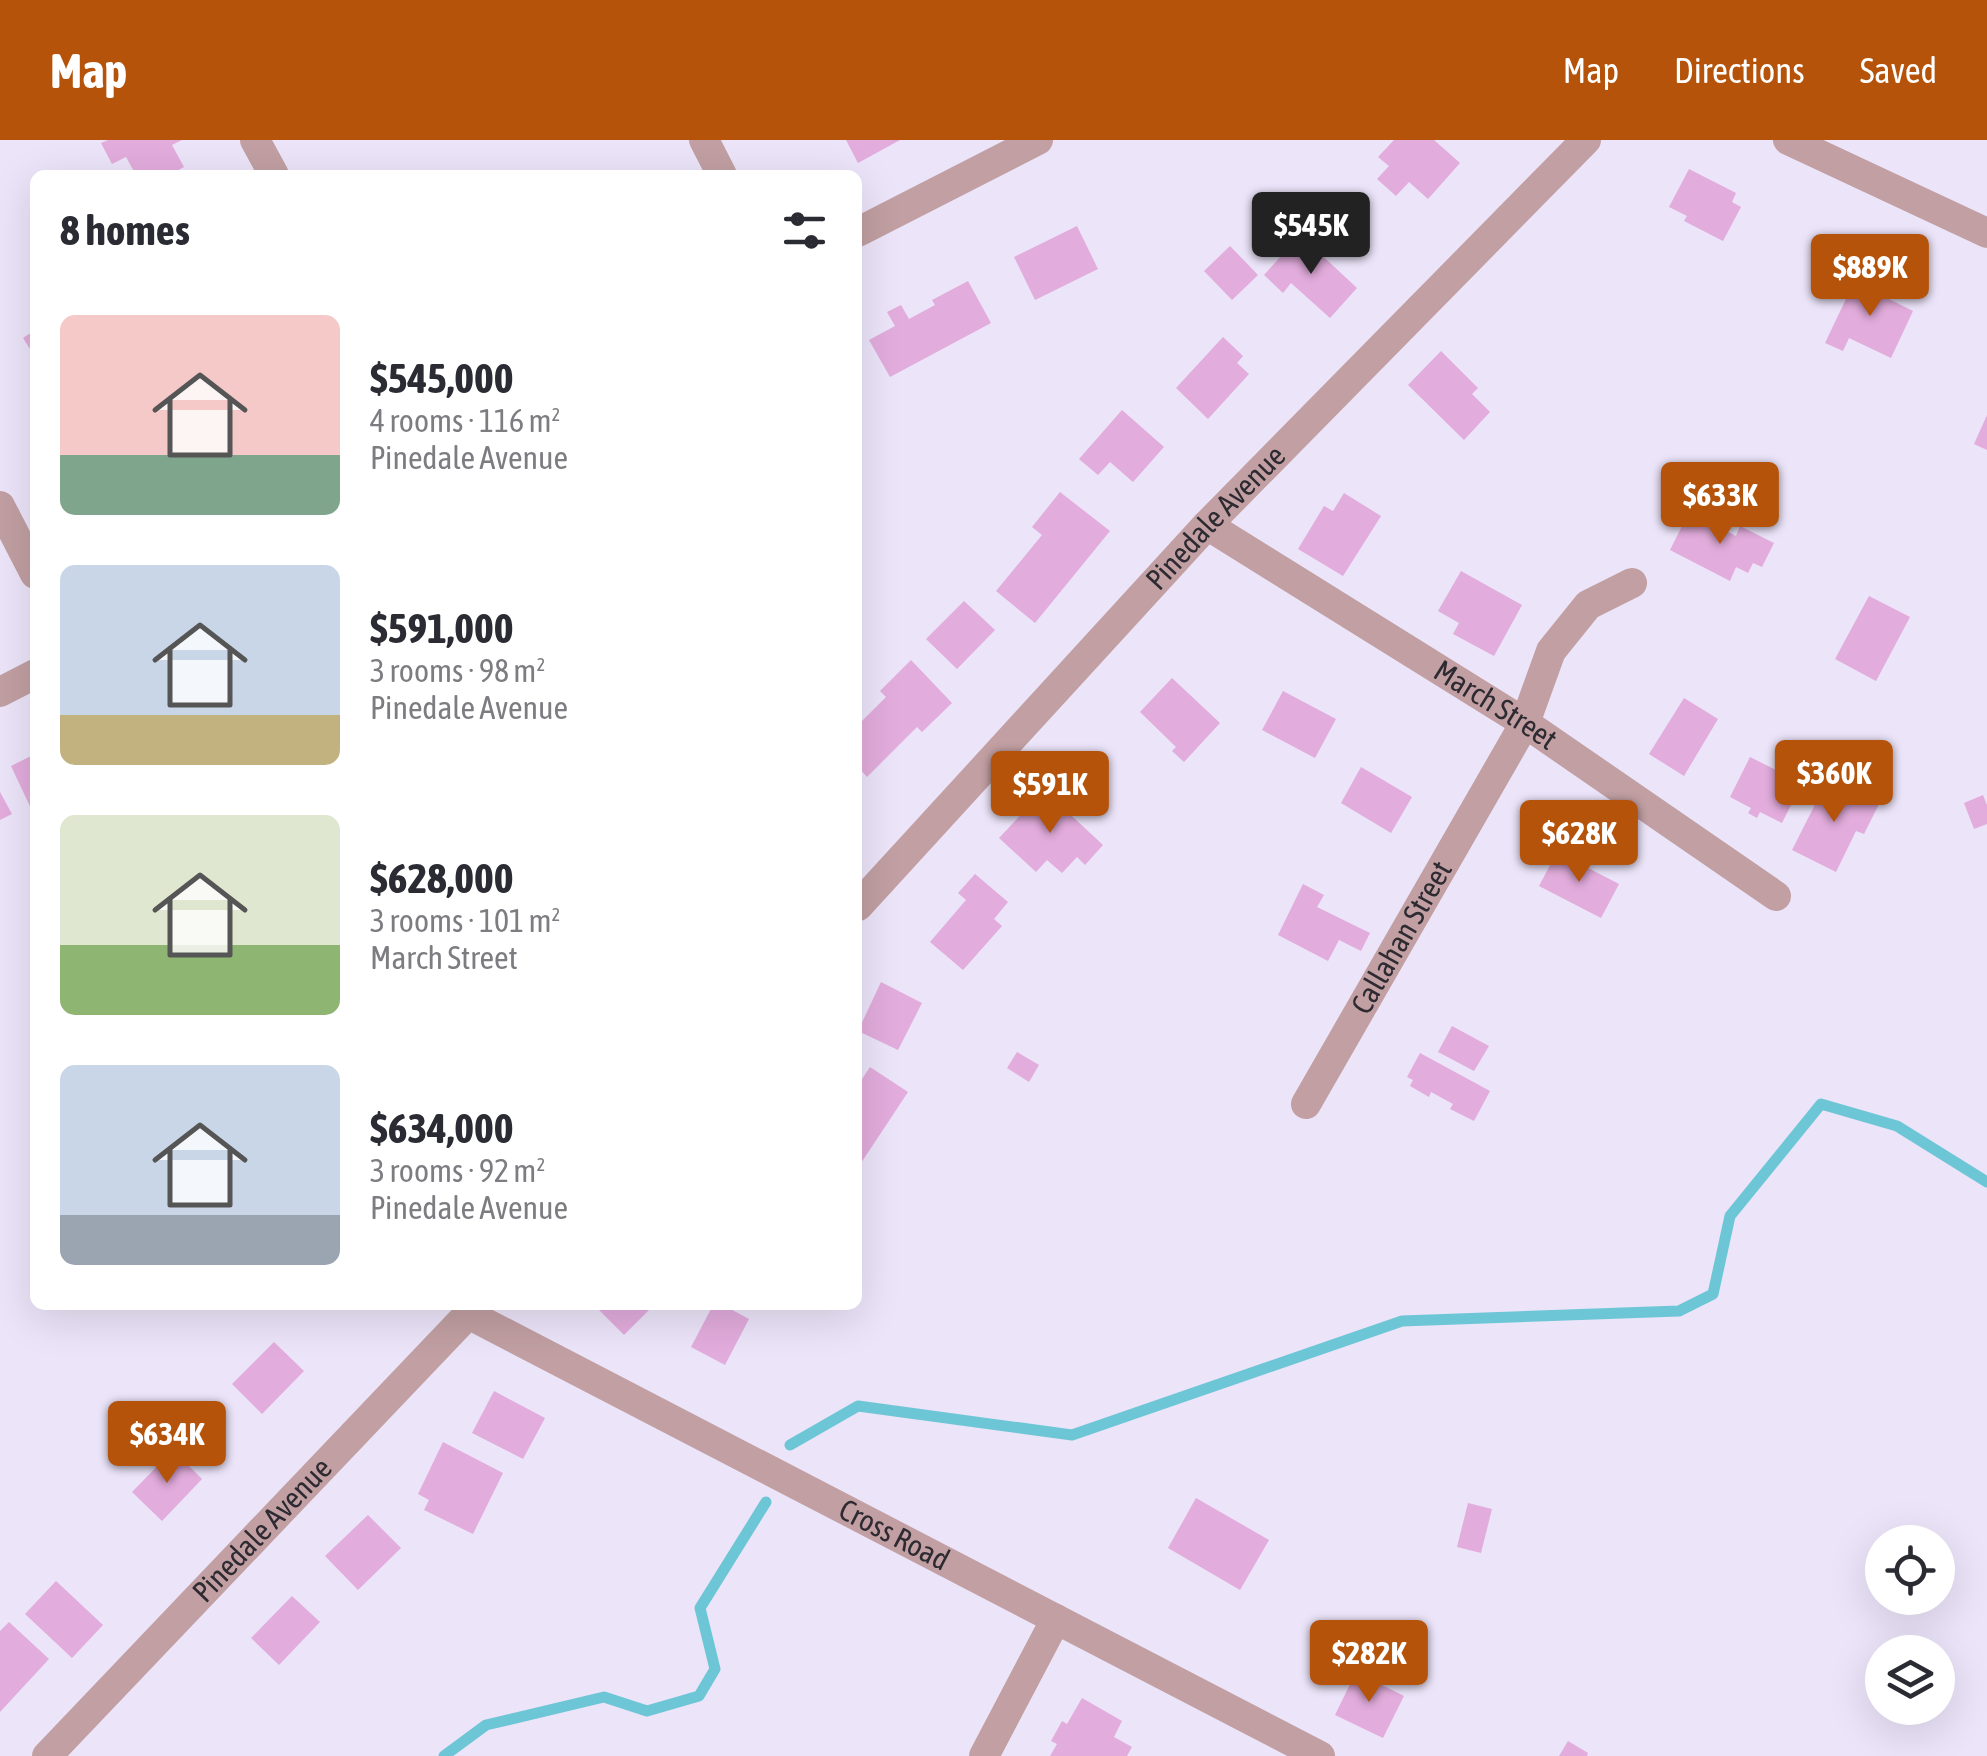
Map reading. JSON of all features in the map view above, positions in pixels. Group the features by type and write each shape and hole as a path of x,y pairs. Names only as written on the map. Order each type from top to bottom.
{"street":[{"path":"256,140 271,170"},
{"path":"704,140 719,170"},
{"path":"862,230 1038,140"},
{"name":"Pinedale Avenue","path":"862,902 1207,525 1586,140"},
{"path":"1788,140 1987,233"},
{"path":"0,506 30,564"},
{"name":"March Street","path":"1207,525 1525,722 1776,896"},
{"name":"Callahan Street","path":"1306,1104 1525,722 1550,651 1588,605 1632,583"},
{"path":"0,692 30,677"},
{"name":"Pinedale Avenue","path":"47,1756 473,1310"},
{"name":"Cross Road","path":"473,1310 1320,1756"},
{"path":"984,1756 1056,1619"}],"building":[{"path":"182,140 172,145 184,167 133,170 126,157 112,164 101,143"},
{"path":"846,140 900,140 858,163"},
{"path":"1394,140 1434,140 1460,163 1428,199 1409,182 1396,196 1377,179 1389,166 1378,157"},
{"path":"1689,169 1736,193 1732,202 1741,207 1723,241 1684,221 1687,216 1669,207"},
{"path":"1077,226 1098,269 1035,300 1014,257"},
{"path":"1300,235 1357,288 1330,318 1291,283 1283,293 1264,275"},
{"path":"1230,246 1258,275 1232,300 1204,271"},
{"path":"1872,278 1892,287 1887,298 1913,311 1891,358 1849,338 1843,351 1825,343 1854,282 1867,288"},
{"path":"968,281 991,323 890,377 869,340 895,326 887,312 901,305 909,319 935,305 932,300"},
{"path":"1223,337 1243,356 1237,363 1249,374 1208,419 1176,388"},
{"path":"1441,351 1478,388 1472,394 1490,412 1464,440 1408,385"},
{"path":"1122,410 1164,447 1133,482 1110,462 1098,475 1079,459"},
{"path":"1987,415 1987,450 1974,444"},
{"path":"1060,492 1110,531 1035,623 996,591 1042,535 1032,527"},
{"path":"1344,493 1381,516 1343,576 1298,549 1324,506 1333,511"},
{"path":"1689,512 1736,536 1740,526 1774,543 1762,567 1753,563 1748,573 1736,567 1730,581 1670,550"},
{"path":"1461,571 1522,605 1494,656 1453,634 1459,623 1438,611"},
{"path":"1869,596 1910,617 1876,681 1835,659"},
{"path":"964,601 995,630 957,669 926,639"},
{"path":"911,660 952,703 922,732 917,727 867,777 862,771 862,721 886,697 880,691"},
{"path":"1172,678 1220,723 1184,762 1172,751 1176,747 1140,712"},
{"path":"1283,691 1336,719 1315,758 1262,730"},
{"path":"1684,698 1718,719 1684,776 1649,754"},
{"path":"30,756 30,806 11,766"},
{"path":"1750,757 1802,783 1782,823 1760,812 1757,818 1748,813 1751,808 1730,797"},
{"path":"1361,767 1412,797 1391,833 1341,803"},
{"path":"1828,779 1879,804 1864,834 1856,831 1836,872 1792,850"},
{"path":"1044,790 1103,845 1085,865 1077,857 1062,873 1047,860 1036,872 999,838"},
{"path":"0,792 12,814 0,820"},
{"path":"1983,795 1987,824 1974,829 1964,803"},
{"path":"1557,852 1619,884 1601,918 1539,886"},
{"path":"975,874 1008,902 994,919 1002,926 963,970 930,942 966,900 958,893"},
{"path":"1303,884 1324,895 1317,907 1370,933 1361,951 1339,940 1328,961 1278,935"},
{"path":"881,982 922,1003 898,1050 862,1033 862,1022"},
{"path":"1452,1026 1489,1046 1474,1071 1438,1052"},
{"path":"1017,1052 1039,1065 1029,1082 1007,1068"},
{"path":"1420,1053 1490,1091 1474,1121 1450,1109 1453,1104 1410,1086 1413,1080 1407,1077"},
{"path":"870,1067 908,1092 862,1161 862,1079"},
{"path":"599,1310 649,1310 624,1335"},
{"path":"710,1310 732,1310 749,1319 725,1365 691,1347"},
{"path":"274,1342 304,1371 262,1414 232,1384"},
{"path":"494,1391 545,1418 523,1459 472,1433"},
{"path":"443,1442 503,1473 473,1534 424,1510 429,1500 418,1494"},
{"path":"173,1450 202,1479 162,1521 132,1492"},
{"path":"1196,1498 1269,1540 1240,1590 1168,1548"},
{"path":"1468,1503 1492,1509 1481,1553 1457,1547"},
{"path":"368,1515 401,1548 358,1590 325,1556"},
{"path":"56,1581 103,1625 72,1658 25,1614"},
{"path":"292,1596 320,1622 279,1665 251,1638"},
{"path":"9,1622 49,1659 0,1712 0,1631"},
{"path":"1356,1672 1404,1696 1383,1738 1335,1715"},
{"path":"1082,1698 1122,1721 1114,1737 1132,1747 1127,1756 1050,1756 1057,1744 1051,1741 1062,1721 1067,1724"},
{"path":"1568,1741 1588,1753 1587,1756 1559,1756"}],"waterway":[{"path":"790,1445 858,1406 1072,1435 1402,1321 1679,1311 1713,1294 1730,1216 1821,1104 1897,1126 1987,1182"},
{"path":"444,1756 486,1725 604,1697 647,1711 699,1696 715,1669 700,1608 766,1502"}]}
